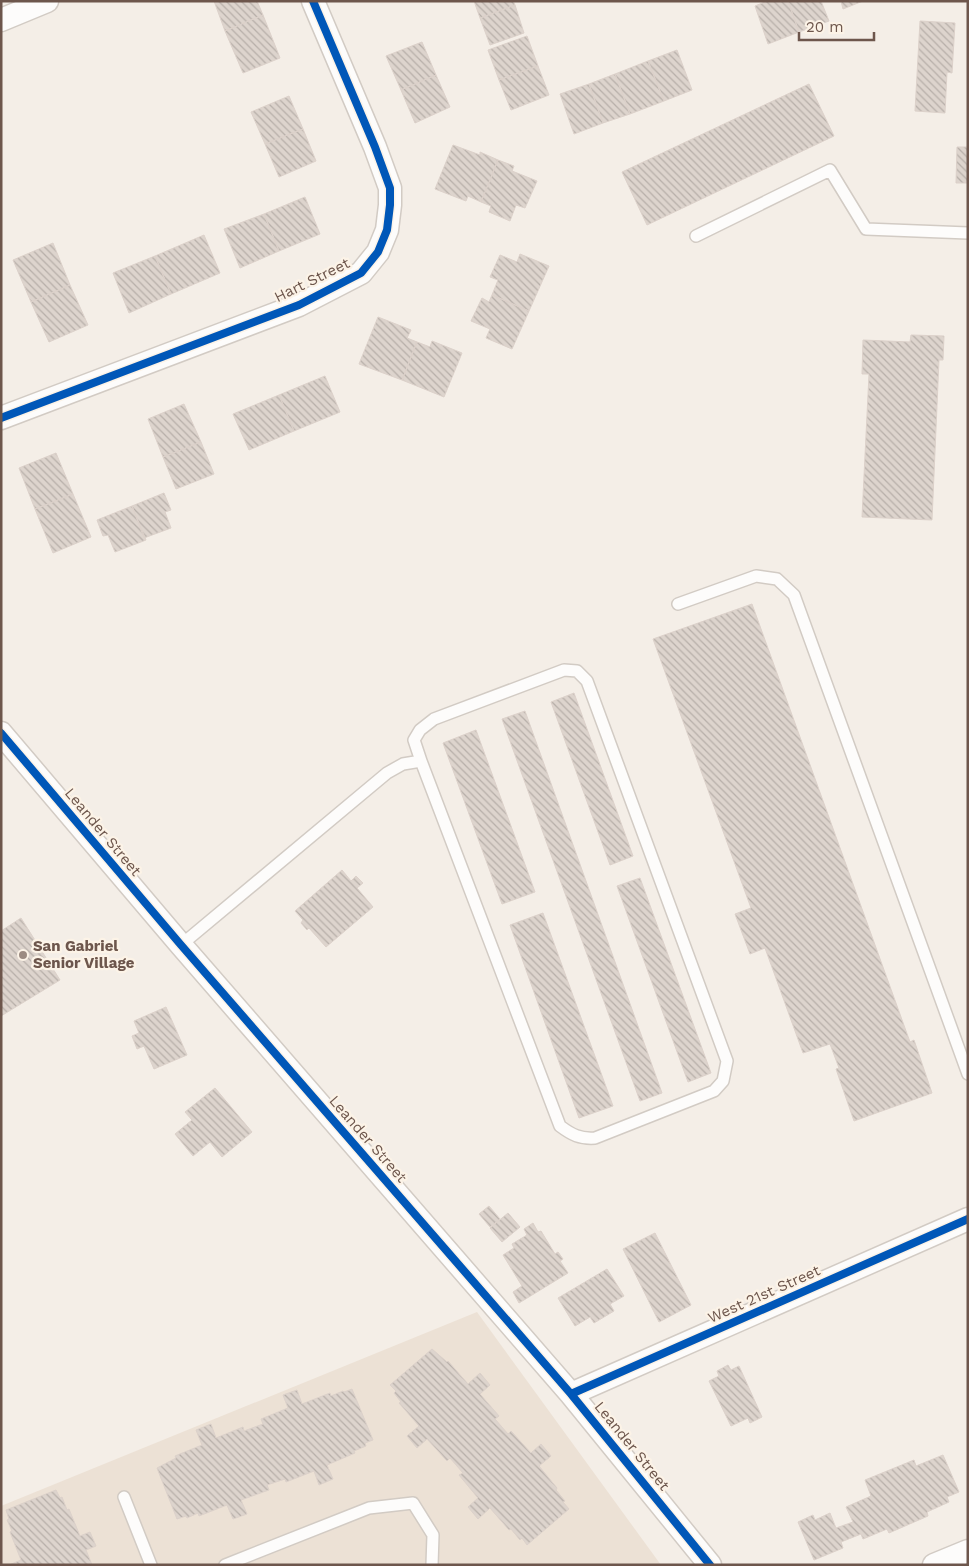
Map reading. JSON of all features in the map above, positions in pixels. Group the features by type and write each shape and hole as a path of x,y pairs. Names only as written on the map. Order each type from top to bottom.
{"street":[{"path":"1,20 47,1"},
{"name":"Hart Street","path":"1,418 299,305 361,273 378,252 386,230 390,205 390,188 375,147 314,1"},
{"name":"Leander Street","path":"1,733 571,1394 710,1565"},
{"name":"West 21st Street","path":"571,1394 968,1219"},
{"path":"934,1565 968,1551"}],"lane":[{"path":"696,236 830,170 866,229 968,233"},
{"path":"678,604 756,576 777,579 794,595 968,1074"},
{"path":"564,670 577,671 587,681 727,1061 723,1081 714,1090 595,1138 583,1139 572,1135 560,1126 421,761 414,740 420,730 434,719 564,670"},
{"path":"181,944 387,773 402,764 421,761"},
{"path":"124,1496 151,1565"},
{"path":"225,1565 369,1508 414,1503 433,1535 432,1565"}],"shaded area":[{"path":"477,1312 661,1565 1,1565 1,1506"}],"building":[{"path":"214,1 257,1 263,15 225,31"},
{"path":"474,1 513,1 515,5 480,18"},
{"path":"767,1 788,1 799,32 768,44 755,6"},
{"path":"788,1 821,1 829,21 799,32"},
{"path":"841,1 863,1 843,9"},
{"path":"515,5 524,33 490,45 480,18"},
{"path":"263,15 280,58 243,73 225,31"},
{"path":"920,21 955,23 952,73 947,72 945,113 915,111"},
{"path":"527,36 538,66 499,80 488,50"},
{"path":"422,42 436,75 401,90 386,56"},
{"path":"677,50 692,90 664,101 648,61"},
{"path":"648,61 664,101 630,114 615,74"},
{"path":"538,66 549,95 511,110 499,80"},
{"path":"615,74 630,114 603,123 589,84"},
{"path":"436,75 450,107 415,123 401,90"},
{"path":"589,84 603,123 574,134 560,94"},
{"path":"809,84 834,136 647,225 622,172"},
{"path":"289,96 303,129 265,144 251,112"},
{"path":"303,129 316,161 279,177 265,144"},
{"path":"453,145 480,155 480,152 498,160 481,202 468,196 466,201 435,189"},
{"path":"957,147 968,147 968,183 956,183"},
{"path":"498,160 514,166 512,171 537,181 525,208 516,205 510,221 489,212 491,206 481,202"},
{"path":"305,197 320,234 279,251 264,214"},
{"path":"264,214 279,251 240,268 224,229"},
{"path":"204,235 220,273 171,294 155,256"},
{"path":"53,243 70,285 31,302 13,260"},
{"path":"520,254 549,266 529,311 492,295 498,280 490,277 500,255 517,262"},
{"path":"155,256 171,294 129,313 113,273"},
{"path":"70,285 88,325 49,342 31,302"},
{"path":"492,295 529,311 512,349 486,338 490,329 471,321 482,298 489,302"},
{"path":"378,317 411,330 407,338 417,342 402,380 359,364"},
{"path":"911,335 944,336 943,360 939,360 932,520 862,517 869,374 862,374 863,340 910,342"},
{"path":"432,341 462,353 444,397 402,380 417,342 430,347"},
{"path":"325,376 340,412 294,431 279,395"},
{"path":"279,395 294,431 249,450 233,414"},
{"path":"184,404 201,442 163,457 148,419"},
{"path":"201,442 214,474 176,489 163,457"},
{"path":"56,453 73,494 35,509 19,468"},
{"path":"164,493 171,510 165,512 171,528 144,538 132,506"},
{"path":"73,494 91,537 53,553 35,509"},
{"path":"132,506 146,540 115,552 108,535 103,536 97,520"},
{"path":"752,604 910,1042 914,1040 932,1093 854,1121 836,1069 839,1068 830,1044 803,1053 765,948 750,954 735,914 751,908 653,639"},
{"path":"574,693 633,856 610,865 551,702"},
{"path":"525,711 662,1093 640,1101 502,719"},
{"path":"476,730 535,892 502,904 443,743"},
{"path":"342,870 351,881 356,876 363,883 357,888 373,907 326,947 309,928 307,930 301,923 303,920 295,911"},
{"path":"640,878 711,1073 688,1082 617,886"},
{"path":"543,913 613,1106 579,1118 510,925"},
{"name":"San Gabriel Senior Village","path":"21,918 60,980 1,1016 1,931"},
{"path":"166,1007 187,1055 154,1069 144,1046 137,1049 132,1036 139,1033 134,1021"},
{"path":"215,1088 252,1132 222,1157 210,1142 193,1156 175,1134 192,1120 185,1112"},
{"path":"489,1206 500,1219 490,1227 479,1214"},
{"path":"508,1213 520,1227 502,1242 490,1228"},
{"path":"533,1223 538,1232 541,1231 555,1254 558,1252 563,1259 560,1261 568,1273 519,1303 513,1292 522,1286 503,1255 514,1248 512,1244 527,1235 524,1229"},
{"path":"655,1233 691,1305 659,1322 623,1249"},
{"path":"607,1269 624,1296 610,1304 614,1311 594,1323 590,1317 575,1326 558,1298"},
{"path":"432,1349 448,1361 468,1384 480,1373 490,1385 480,1394 499,1416 495,1419 508,1434 511,1431 531,1453 541,1444 551,1456 539,1466 557,1488 556,1490 569,1509 527,1545 522,1538 520,1540 511,1529 509,1530 490,1508 478,1519 468,1507 478,1498 459,1475 463,1473 450,1458 447,1461 427,1439 417,1448 407,1436 419,1426 399,1403 401,1402 394,1393 396,1391 390,1385"},
{"path":"728,1365 731,1370 739,1366 762,1417 750,1423 748,1418 731,1426 709,1381 719,1376 717,1371"},
{"path":"352,1389 373,1440 365,1443 366,1446 354,1451 355,1453 327,1465 333,1479 319,1485 314,1471 286,1482 285,1479 267,1485 269,1490 241,1500 247,1514 233,1519 227,1505 199,1516 198,1513 187,1518 186,1516 177,1519 157,1468 176,1458 175,1456 202,1445 196,1430 211,1424 216,1438 243,1427 244,1431 263,1424 261,1419 288,1408 283,1395 297,1390 302,1404 330,1393 331,1396"},
{"path":"943,1455 959,1492 947,1497 949,1502 927,1512 928,1516 889,1533 887,1529 863,1539 861,1534 841,1542 843,1548 814,1560 798,1522 813,1515 815,1520 830,1513 836,1528 853,1522 846,1507 871,1496 865,1480 914,1460 916,1466"},
{"path":"56,1490 60,1498 62,1497 67,1510 69,1509 80,1536 90,1532 96,1546 86,1550 92,1565 9,1565 21,1560 10,1532 12,1531 7,1520 9,1519 6,1510"}],"cycle path":[{"path":"1,418 299,305 361,273 378,252 387,230 390,188 375,147 313,1"},
{"path":"1,733 181,945 571,1394 710,1565"},
{"path":"571,1394 968,1219"}],"place":[{"name":"San Gabriel Senior Village","path":"23,955"}]}
